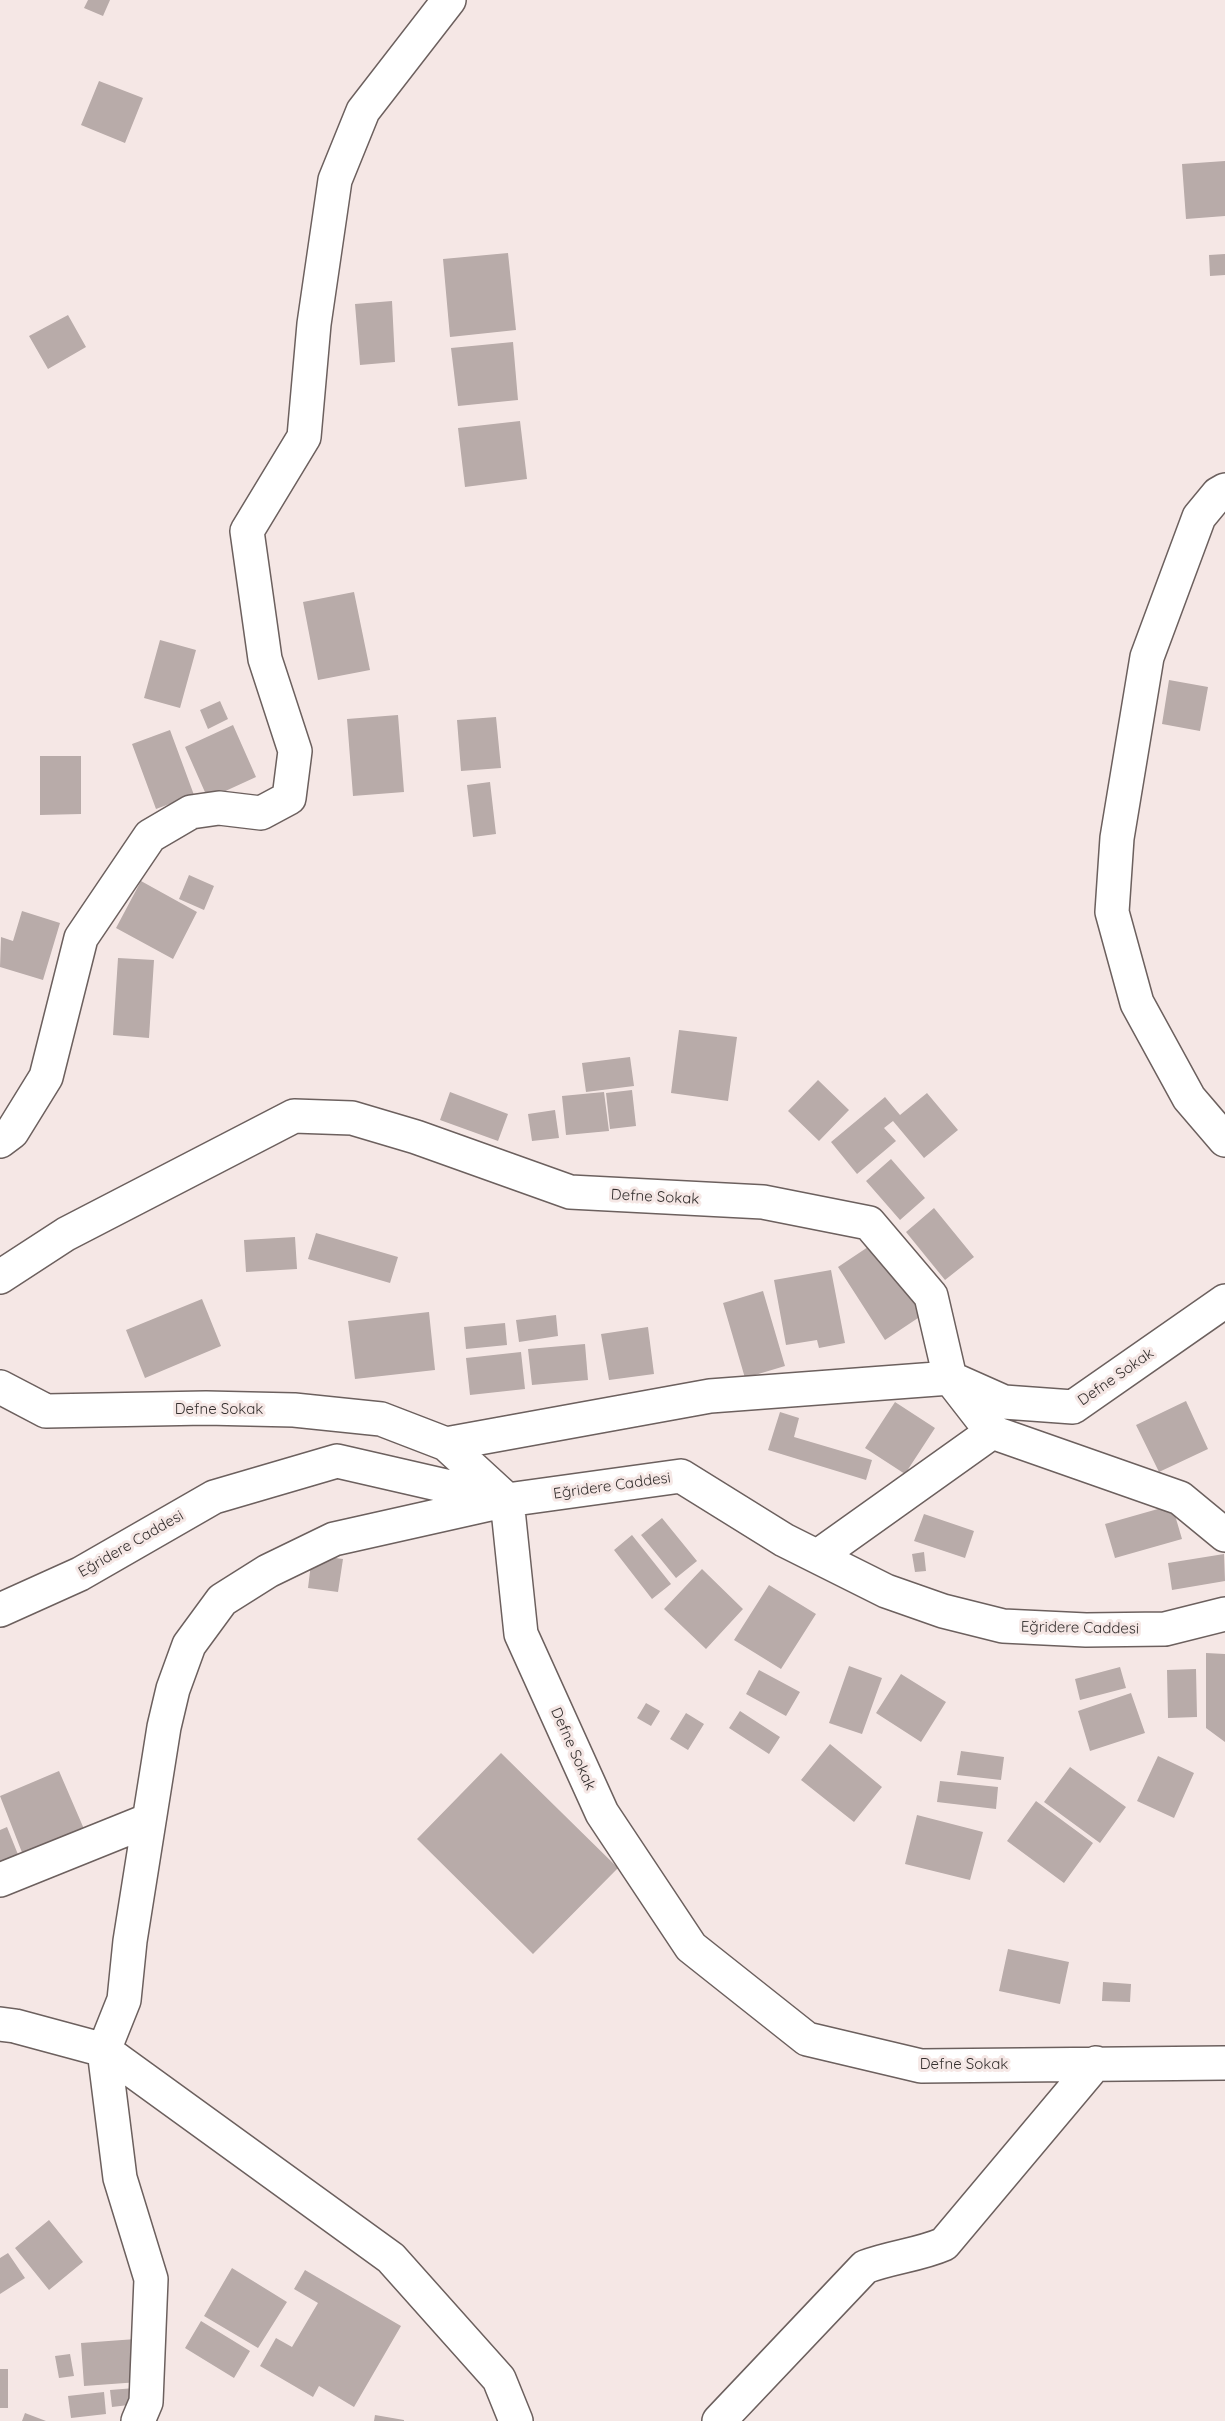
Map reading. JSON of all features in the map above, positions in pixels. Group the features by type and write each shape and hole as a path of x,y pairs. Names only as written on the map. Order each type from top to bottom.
{"street":[{"path":"0,1142 12,1132 46,1077 81,938 150,836 191,812 219,808 261,813 289,798 296,751 265,659 247,531 304,437 314,324 335,180 363,111 449,0"},
{"path":"1225,490 1218,494 1198,517 1147,657 1118,828 1112,912 1137,1003 1189,1098 1225,1140"},
{"name":"Defne Sokak","path":"0,1277 66,1234 294,1116 352,1118 416,1137 570,1192 763,1202 869,1223 931,1296 950,1378 1004,1402 1073,1407 1225,1301"},
{"path":"446,1444 710,1396 950,1378 992,1432 1180,1498 1225,1535"},
{"name":"Defne Sokak","path":"0,1387 46,1411 206,1408 294,1410 381,1419 446,1444 507,1500 521,1635 602,1813 691,1947 807,2039 921,2066 1225,2063"},
{"path":"818,1556 992,1432"},
{"name":"Eğridere Caddesi","path":"0,1610 80,1574 214,1497 337,1461 507,1500 681,1476 784,1540 886,1591 943,1611 1003,1626 1086,1630 1165,1629 1225,1614"},
{"path":"138,2421 146,2402 151,2279 120,2178 104,2050 124,2000 130,1941 149,1820 173,1689 189,1645 222,1600 268,1571 334,1539 507,1500"},
{"path":"0,1880 149,1820"},
{"path":"0,2024 104,2050 391,2258 499,2379 516,2421"},
{"path":"719,2421 865,2267 889,2258 926,2253 944,2244 1096,2063"}],"building":[{"path":"88,0 110,0 103,16 84,8"},
{"path":"99,81 143,98 125,143 81,125"},
{"path":"1225,161 1225,216 1186,219 1182,164"},
{"path":"508,253 516,330 450,337 443,259"},
{"path":"1225,254 1225,275 1210,276 1209,255"},
{"path":"392,301 395,362 360,365 355,304"},
{"path":"68,315 86,347 48,369 29,336"},
{"path":"513,342 518,400 458,406 451,348"},
{"path":"520,421 527,479 465,487 458,428"},
{"path":"354,592 370,670 318,680 303,602"},
{"path":"160,640 196,650 180,708 144,698"},
{"path":"1169,680 1208,687 1200,731 1162,724"},
{"path":"220,701 228,719 208,729 200,710"},
{"path":"398,715 404,792 353,796 347,719"},
{"path":"496,717 501,768 461,771 457,720"},
{"path":"233,725 256,777 208,799 185,747"},
{"path":"170,730 194,795 156,809 132,744"},
{"path":"40,756 81,756 81,814 40,815"},
{"path":"490,782 496,834 473,837 467,785"},
{"path":"189,875 214,886 204,910 179,899"},
{"path":"141,881 197,912 173,959 116,928"},
{"path":"22,911 60,923 43,980 0,967 1,937 13,941"},
{"path":"118,958 154,960 149,1038 113,1035"},
{"path":"679,1030 737,1037 728,1101 671,1093"},
{"path":"630,1057 634,1086 586,1092 582,1063"},
{"path":"818,1080 849,1110 819,1141 788,1111"},
{"path":"632,1090 636,1126 610,1129 606,1093"},
{"path":"450,1092 508,1114 498,1141 440,1120"},
{"path":"604,1092 609,1131 566,1135 562,1096"},
{"path":"927,1093 958,1130 924,1158 893,1121 884,1128 896,1141 857,1174 831,1142 885,1097 900,1115"},
{"path":"555,1110 559,1138 532,1141 528,1114"},
{"path":"891,1159 925,1198 900,1220 866,1181"},
{"path":"934,1208 974,1257 945,1280 906,1232"},
{"path":"316,1233 398,1257 390,1283 308,1259"},
{"path":"295,1237 297,1269 246,1272 244,1240"},
{"path":"877,1241 924,1314 885,1340 838,1267"},
{"path":"831,1270 845,1343 819,1348 817,1340 786,1345 774,1280"},
{"path":"763,1291 785,1366 745,1378 723,1303"},
{"path":"202,1299 221,1346 145,1378 126,1330"},
{"path":"429,1312 435,1370 355,1379 348,1321"},
{"path":"556,1315 558,1336 519,1342 516,1320"},
{"path":"505,1323 507,1345 466,1349 464,1327"},
{"path":"648,1327 654,1374 609,1380 601,1334"},
{"path":"585,1344 588,1380 532,1385 528,1349"},
{"path":"521,1352 525,1389 470,1395 466,1358"},
{"path":"1186,1401 1208,1449 1159,1472 1136,1425"},
{"path":"895,1402 935,1428 905,1474 865,1448"},
{"path":"780,1412 799,1418 794,1437 872,1460 866,1480 768,1450"},
{"path":"1172,1505 1182,1539 1115,1558 1105,1524"},
{"path":"924,1514 974,1531 965,1558 914,1541"},
{"path":"662,1518 697,1561 676,1578 641,1535"},
{"path":"632,1535 671,1584 652,1599 614,1550"},
{"path":"924,1552 926,1571 915,1572 912,1554"},
{"path":"1224,1554 1225,1581 1172,1590 1168,1563"},
{"path":"312,1555 343,1559 338,1592 308,1588"},
{"path":"702,1569 743,1609 706,1649 664,1609"},
{"path":"769,1585 816,1614 781,1669 734,1640"},
{"path":"1206,1653 1225,1654 1225,1742 1206,1728"},
{"path":"849,1666 882,1678 862,1734 829,1723"},
{"path":"1120,1667 1126,1688 1080,1700 1075,1679"},
{"path":"1196,1669 1197,1717 1168,1718 1167,1670"},
{"path":"759,1670 800,1692 786,1716 746,1694"},
{"path":"901,1674 946,1702 921,1742 876,1713"},
{"path":"1131,1693 1145,1733 1090,1751 1078,1711"},
{"path":"646,1703 660,1711 651,1726 637,1718"},
{"path":"740,1711 780,1737 769,1754 729,1728"},
{"path":"686,1713 704,1724 688,1750 670,1739"},
{"path":"830,1744 882,1787 854,1822 801,1780"},
{"path":"961,1751 1004,1757 1001,1780 957,1775"},
{"path":"501,1753 618,1868 533,1954 417,1839"},
{"path":"1158,1756 1194,1773 1174,1818 1137,1801"},
{"path":"1070,1767 1126,1807 1100,1843 1044,1802"},
{"path":"59,1771 84,1829 23,1855 0,1796"},
{"path":"940,1781 998,1787 996,1809 937,1802"},
{"path":"1036,1801 1093,1843 1064,1883 1007,1841"},
{"path":"917,1815 983,1832 970,1880 905,1864"},
{"path":"7,1827 19,1857 0,1865 0,1830"},
{"path":"1008,1949 1069,1962 1060,2004 999,1991"},
{"path":"1103,1982 1131,1984 1130,2002 1102,2001"},
{"path":"49,2220 83,2262 49,2290 15,2248"},
{"path":"8,2253 25,2278 0,2294 0,2258"},
{"path":"232,2268 287,2302 258,2348 204,2316"},
{"path":"305,2270 401,2326 354,2407 319,2386 313,2397 260,2366 276,2338 292,2347 318,2303 294,2289"},
{"path":"201,2321 250,2351 234,2378 185,2348"},
{"path":"136,2339 139,2382 84,2386 81,2343"},
{"path":"70,2354 74,2376 59,2378 55,2356"},
{"path":"0,2369 8,2369 8,2408 0,2408"},
{"path":"135,2388 137,2404 112,2407 110,2390"},
{"path":"104,2392 106,2414 71,2418 68,2396"},
{"path":"25,2413 46,2421 22,2421"},
{"path":"375,2415 404,2420 404,2421 374,2421"}]}
